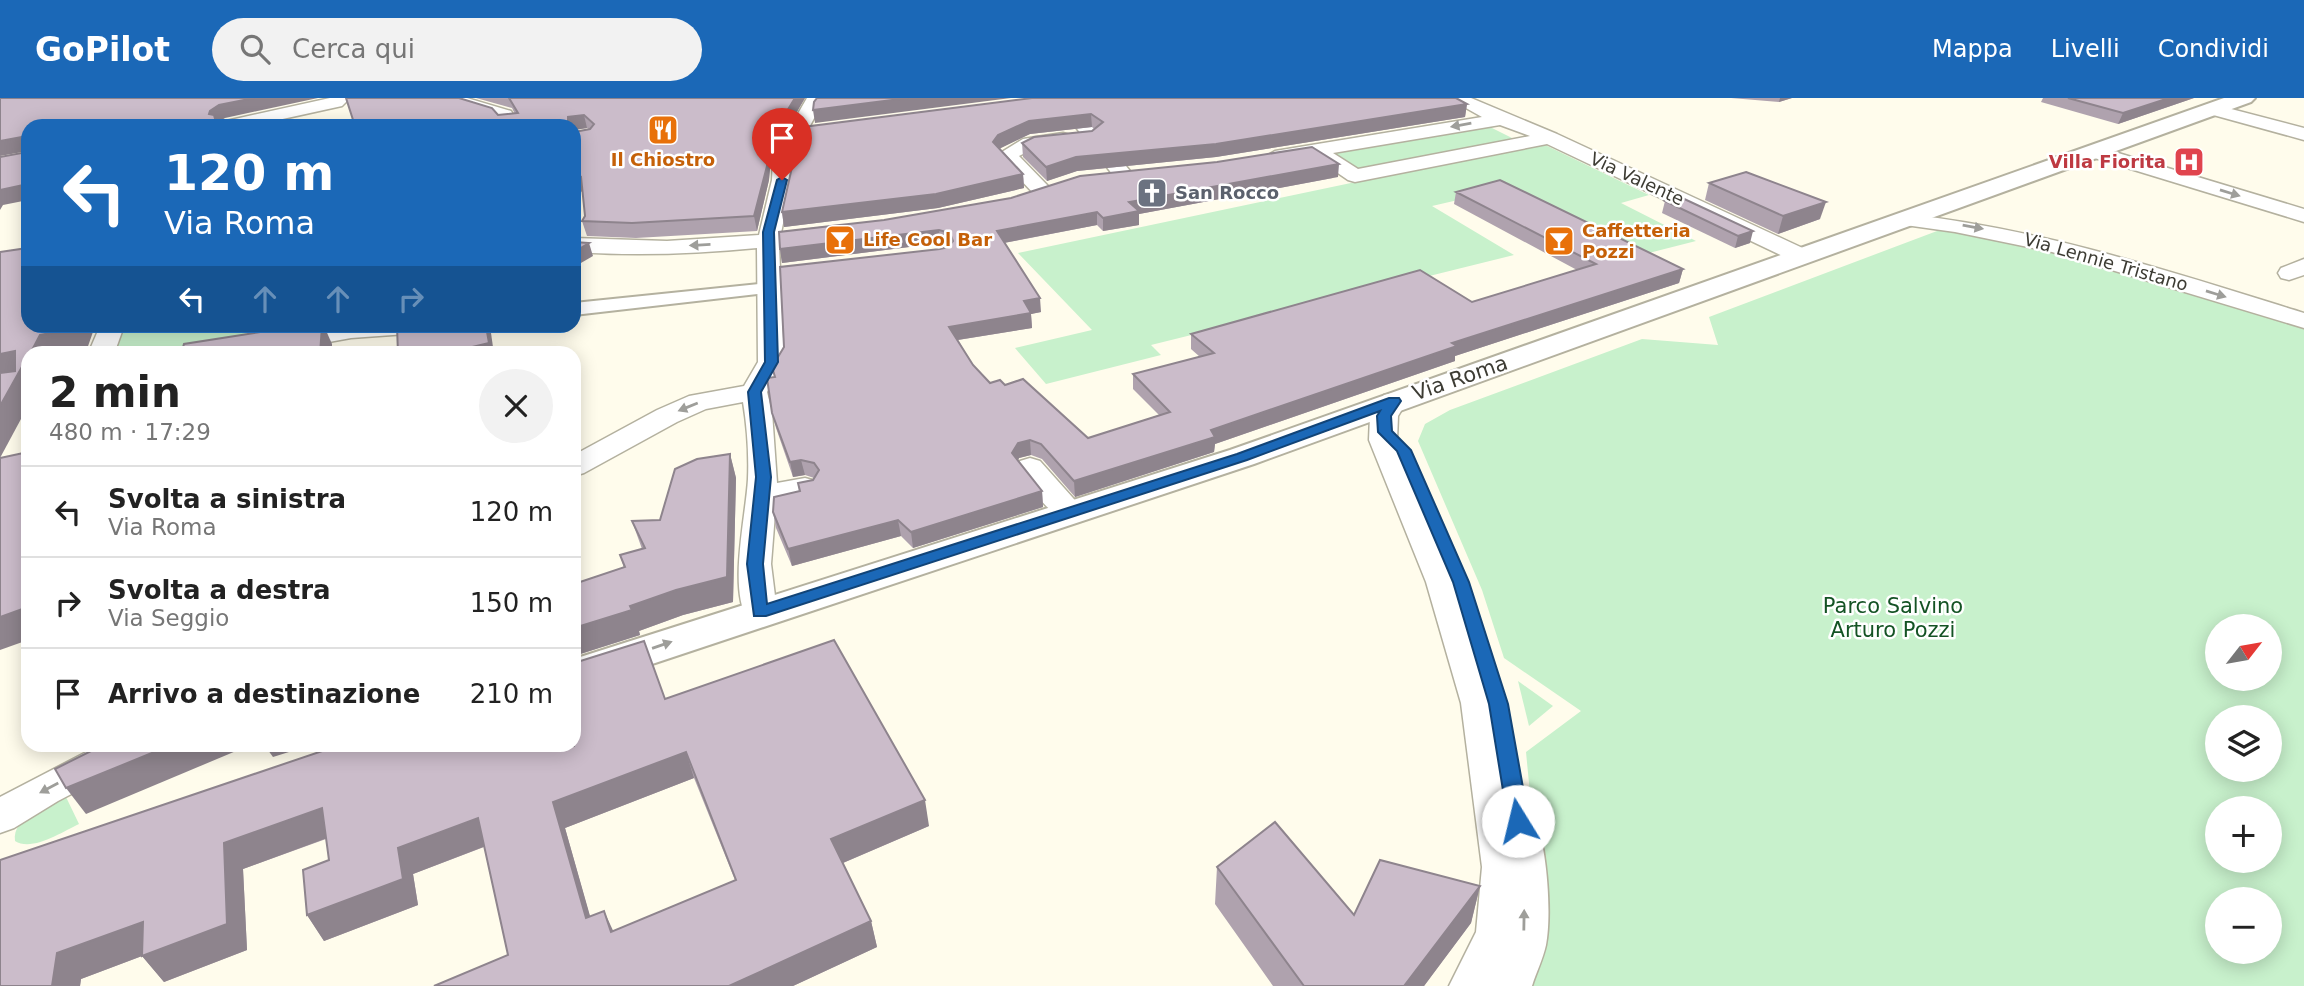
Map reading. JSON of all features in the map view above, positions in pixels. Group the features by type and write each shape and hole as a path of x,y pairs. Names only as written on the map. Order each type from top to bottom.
{"street":[{"path":"449,98 505,115 507,119"},
{"path":"760,612 755,564 764,494 754,392 771,362 777,278 768,241 772,213 782,180 783,157 816,98"},
{"name":"Via Valente","path":"1457,98 1500,119 1550,138 1801,256"},
{"name":"Via Roma","path":"581,673 760,612 1242,457 1390,417 1801,256 2244,98"},
{"path":"259,119 339,99 347,119"},
{"path":"1032,103 1057,99 1132,175 1100,178"},
{"path":"2212,109 2304,134"},
{"path":"1254,160 1500,119"},
{"path":"797,133 818,130"},
{"path":"1022,199 1050,189 1007,155 1030,144 1092,136"},
{"path":"1316,150 1355,176 1550,138"},
{"path":"2095,152 2304,216"},
{"name":"Via Lennie Tristano","path":"1905,220 1951,223 1988,230 2125,266 2304,321"},
{"path":"581,245 636,248 768,241 839,231"},
{"path":"581,308 777,278"},
{"path":"305,346 350,342 390,333"},
{"path":"581,463 667,416 699,402 754,392"},
{"path":"1390,417 1384,440 1386,451 1442,582 1479,704 1503,867 1498,933 1485,985"},
{"path":"1030,467 1070,513"},
{"path":"764,494 805,487"},
{"path":"0,817 44,790 119,752"}],"green space":[{"path":"1482,123 1516,140 1356,171 1326,152"},
{"path":"1541,143 1649,195 1621,203 1696,241 1637,256 1510,188 1432,206 1514,255 1151,345 1161,355 1046,384 1015,348 1092,330 1018,253"},
{"name":"Parco Salvino Arturo Pozzi","path":"1945,228 1987,234 2122,270 2304,325 2304,986 1528,986 1544,939 1526,752 1581,711 1504,658 1482,590 1418,441 1425,424 1450,410 1642,339 1718,345 1709,317"},
{"path":"114,333 343,333 252,346 109,346"},
{"path":"1518,681 1553,706 1529,726"},
{"path":"66,797 79,824 38,843 22,844 15,841 19,825 25,818"}],"building":[{"path":"0,98 254,98 219,105 209,114 214,115 215,119 21,119 21,137 0,141"},
{"path":"346,98 459,98 492,108 498,115 518,113 509,98 795,98 768,142 767,166 754,216 632,223 582,221 585,216 581,177 581,131 590,129 594,124 584,115 568,119 353,119"},
{"path":"817,98 908,98 813,110"},
{"path":"1032,98 1456,98 1467,104 1216,144 1076,157 1046,167 1022,143 1034,137 1092,131 1103,122 1091,114 1029,121 998,135 993,142 1023,174 936,194 782,212 792,167 793,144 803,127"},
{"path":"2068,98 2169,98 2123,113"},
{"path":"1312,147 1339,164 1129,202 1139,211 1103,218 1097,212 997,231 1040,298 1024,301 1031,313 949,327 973,365 990,383 1000,380 1005,385 1023,379 1088,438 1170,412 1133,374 1214,353 1191,334 1420,270 1472,302 1596,264 1456,192 1500,180 1683,269 1452,343 1457,346 1211,430 1215,437 1074,481 1041,444 1030,440 1018,443 1012,453 1042,491 911,532 898,520 788,549 773,512 774,497 800,491 798,483 813,480 819,470 814,463 801,460 790,462 772,413 767,378 775,377 772,367 784,347 780,267 940,249 948,247 953,241 950,233 939,230 780,249 779,232 884,220 1011,198 1080,176 1217,162"},
{"path":"21,153 21,186 0,190 0,157"},
{"path":"1746,172 1826,202 1783,216 1709,183"},
{"path":"1680,197 1753,231 1738,236 1665,201"},
{"path":"21,249 21,333 51,333 40,335 34,346 21,346 21,368 0,406 0,373 15,371 15,351 0,354 0,252"},
{"path":"254,333 322,333 321,346 184,344"},
{"path":"397,333 487,333 489,343 476,346 398,346"},
{"path":"21,454 21,610 0,617 0,458"},
{"path":"730,454 727,577 676,590 630,606 632,610 581,626 581,582 625,567 620,555 645,548 632,521 660,520 675,469 697,459"},
{"path":"834,640 925,800 831,839 871,921 729,986 434,986 508,955 478,818 398,848 403,879 307,915 303,870 329,860 322,808 224,843 227,924 142,956 143,922 57,953 52,986 0,986 0,860 319,752 581,752 581,661 644,641 665,699","holes":["686,752 736,880 611,932 604,911 586,918 553,802"]},
{"path":"89,752 154,752 66,788 55,769"},
{"path":"1275,822 1354,915 1380,860 1480,886 1404,986 1304,986 1217,867"}],"place":[{"name":"Il Chiostro","path":"663,130"},
{"name":"Villa Fiorita","path":"2189,162"},
{"name":"San Rocco","path":"1152,193"},
{"name":"Life Cool Bar","path":"840,240"},
{"name":"Caffetteria Pozzi","path":"1559,241"}],"route":[{"path":"782,180 768,232 771,362 754,392 764,477 755,564 760,612 1242,457 1394,401 1384,416 1385,432 1404,450 1461,582 1499,704 1518,821"}]}
